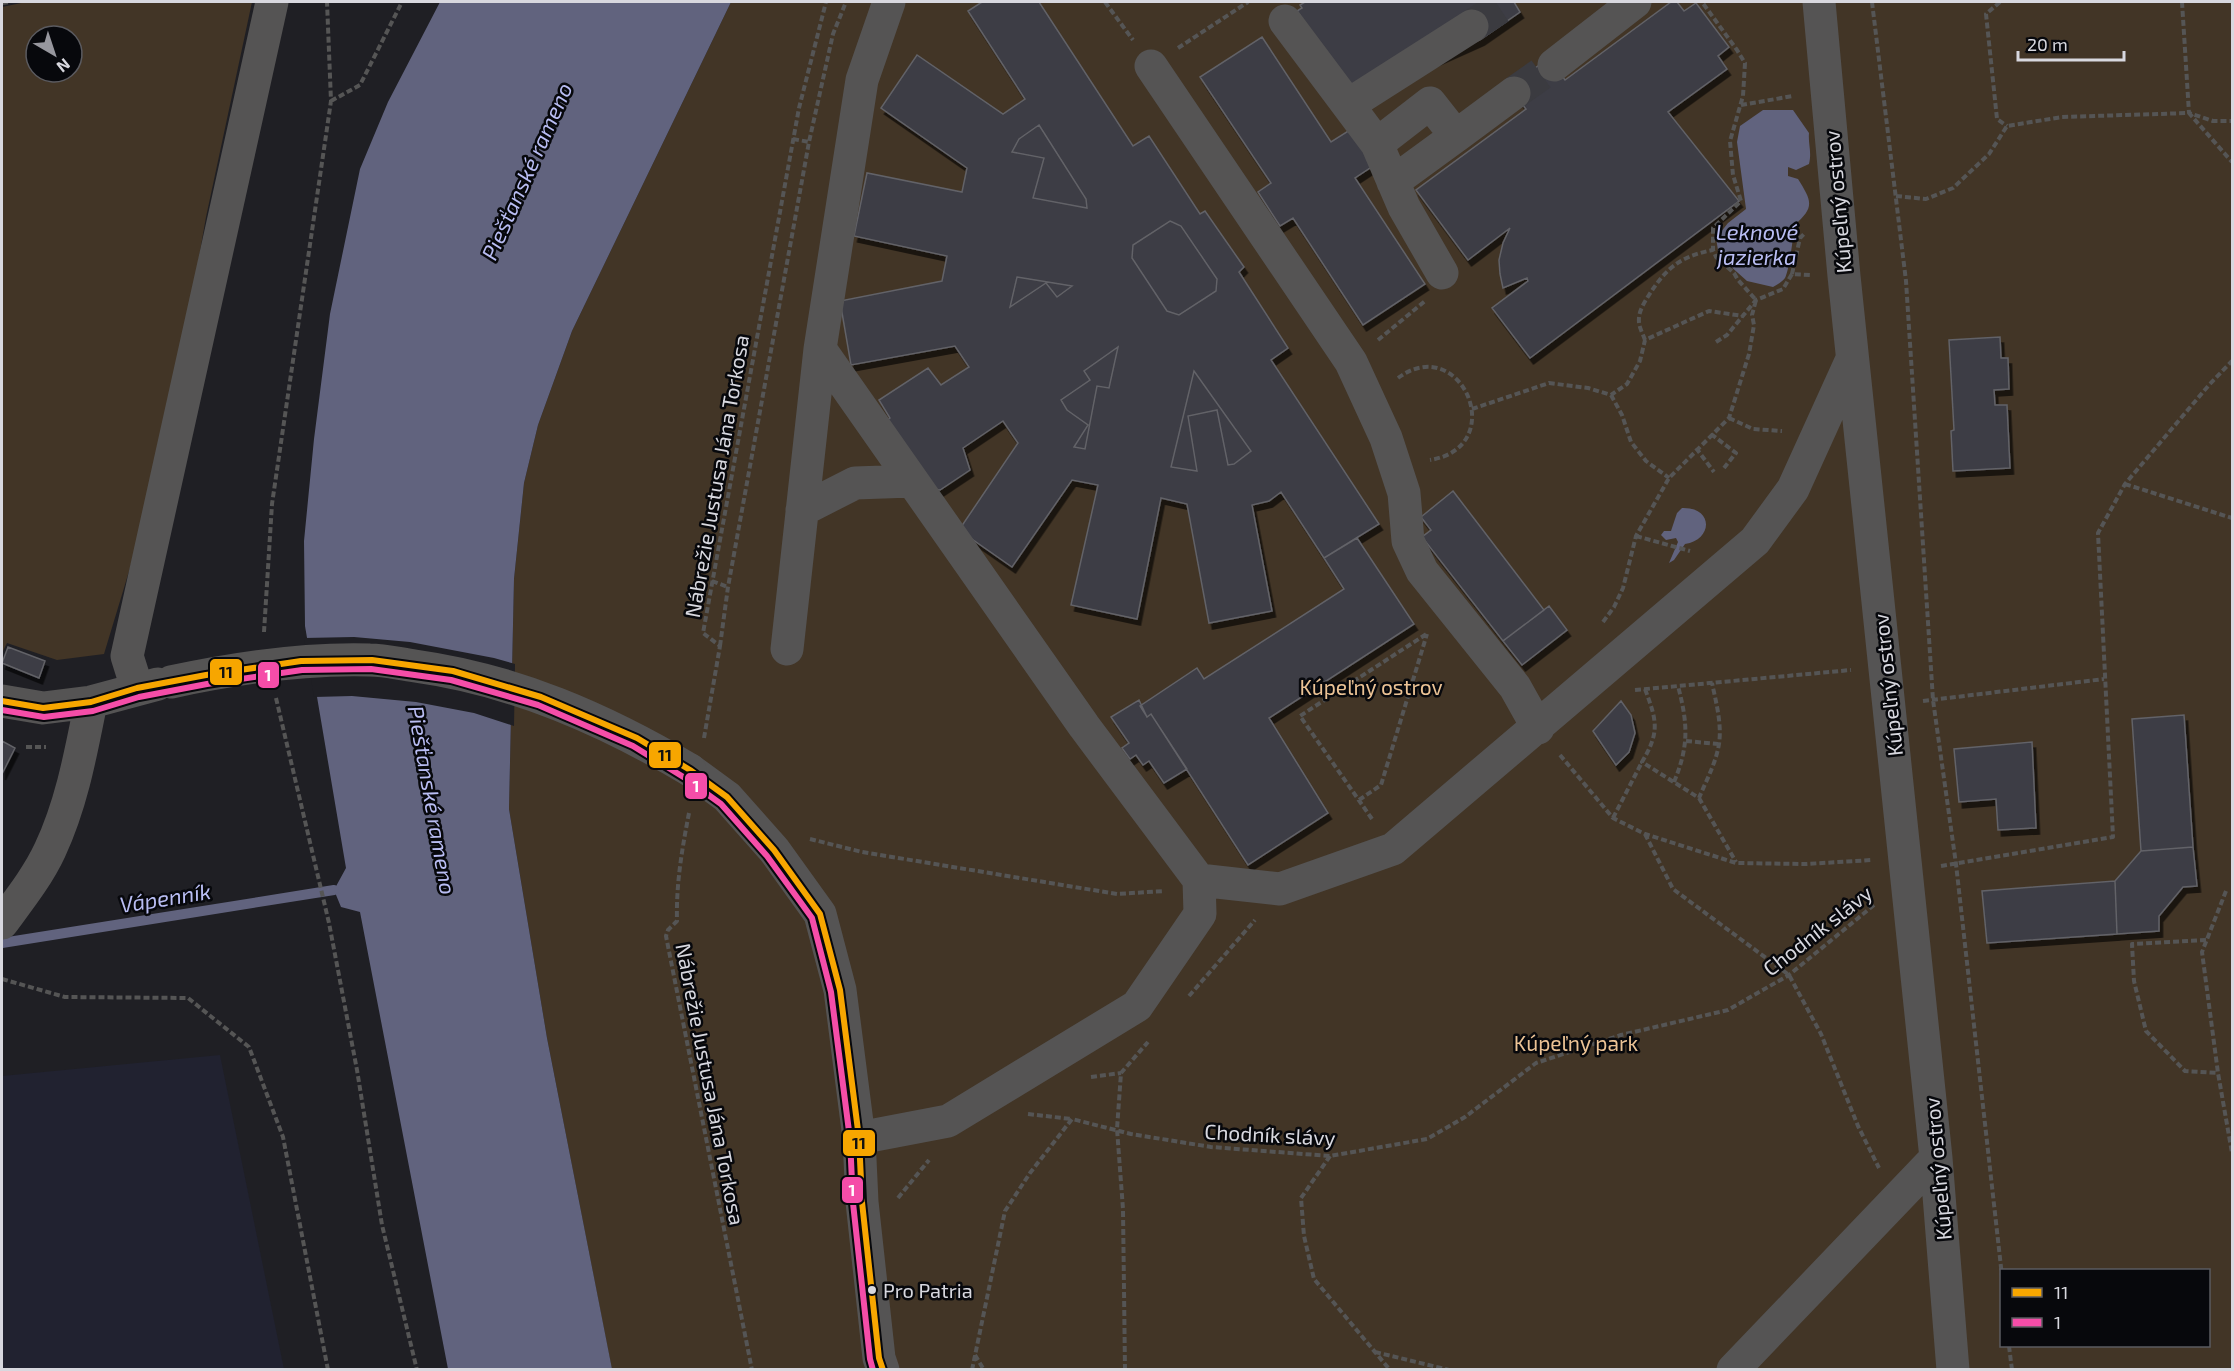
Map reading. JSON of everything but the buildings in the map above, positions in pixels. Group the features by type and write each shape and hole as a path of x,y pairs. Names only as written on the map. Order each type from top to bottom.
{"street":[{"path":"137,688 127,656 272,2"},
{"path":"787,649 820,350 862,80 889,2"},
{"name":"Kúpeľný ostrov","path":"1819,2 1852,359 1936,1158 1953,1370"},
{"path":"1554,65 1628,5"},
{"path":"1285,21 1377,144 1404,207 1442,273"},
{"path":"1348,105 1472,26"},
{"path":"1151,66 1351,362 1384,430 1404,493 1408,541 1422,571 1515,687 1538,728"},
{"path":"1404,70 1456,136"},
{"path":"1393,182 1514,93"},
{"path":"1377,144 1430,103"},
{"path":"820,350 1084,726 1199,880 1200,914 1137,1006 948,1121 859,1138"},
{"path":"1199,880 1280,889 1393,849 1538,728 1755,541 1792,489 1852,359"},
{"path":"802,510 855,483 912,481"},
{"path":"2,701 43,708 91,702 137,688 301,661 372,660 453,671 541,697 637,738 694,772 727,797 791,872 819,914 840,990 859,1138 862,1202 879,1358 884,1370"},
{"path":"2,923 23,895 50,851 69,800 91,702"},
{"path":"1733,1370 1936,1158"}],"path":[{"path":"2,3 9,2"},
{"path":"265,636 263,626 272,504 331,101 327,2"},
{"path":"331,101 360,85 402,2"},
{"name":"Nábrežie Justusa Jána Torkosa","path":"752,1370 666,936 668,930 677,921 679,868 694,772 720,645 702,633 799,108 826,2"},
{"path":"720,645 728,587 809,142 833,34 846,2"},
{"path":"1105,2 1151,66 1248,2"},
{"path":"1702,2 1745,63 1741,105 1730,141 1733,175 1741,201 1713,228 1713,250 1716,257 1734,273 1756,300"},
{"path":"1872,2 1906,281 1934,700 1956,864 2000,1269"},
{"path":"2000,2 1986,14 1997,120 2007,126 2062,117 2189,113 2213,120 2232,121"},
{"path":"2182,2 2189,113 2232,162"},
{"path":"1741,105 1827,91"},
{"path":"1896,196 1926,199 1953,188 1989,154 2007,126"},
{"path":"793,139 809,142"},
{"path":"1611,395 1627,384 1640,361 1646,340 1639,322 1642,306 1659,278 1674,264 1698,253 1713,250"},
{"path":"1351,362 1434,295 1442,273"},
{"path":"1716,342 1727,335 1756,300 1783,289 1792,274 1844,276"},
{"path":"1596,631 1614,607 1623,588 1636,536 1669,478 1696,448 1729,418 1749,354 1754,325 1752,315 1756,300"},
{"path":"1646,340 1709,311 1743,316"},
{"path":"1956,864 2113,837 2098,533 2125,484 2232,361"},
{"path":"1419,368 1434,368 1454,378 1469,395 1472,409 1472,425 1465,439 1455,451 1441,458 1425,460 1410,458 1396,450 1384,430 1380,408 1393,382 1405,373 1419,368"},
{"path":"1472,409 1549,383 1588,388 1611,395 1622,415 1631,442 1646,461 1669,478"},
{"path":"1729,418 1753,429 1817,434"},
{"path":"1711,434 1736,453 1724,468"},
{"path":"1696,448 1714,472"},
{"path":"2125,484 2232,518"},
{"path":"1636,536 1682,549"},
{"path":"712,581 728,587"},
{"path":"1393,849 1300,716 1456,614"},
{"path":"1359,800 1381,784 1427,633"},
{"path":"1629,691 1885,668"},
{"path":"1889,705 2104,679"},
{"path":"1699,798 1719,744 1718,708 1713,683"},
{"path":"1674,782 1683,760 1686,741 1685,713 1678,686"},
{"path":"275,689 329,923 357,1070 382,1225 417,1370"},
{"path":"1613,818 1652,745 1655,734 1654,714 1645,689"},
{"path":"1538,728 1613,818 1645,834 1736,863 1906,867"},
{"path":"1686,741 1719,744"},
{"path":"1642,762 1699,798 1736,863"},
{"path":"1645,834 1673,889 1789,975 1821,1034 1858,1126 1895,1200"},
{"path":"806,838 862,852 1118,894 1166,891 1199,880"},
{"name":"Chodník slávy","path":"1017,1113 1072,1119 1131,1134 1211,1147 1330,1156 1427,1139 1465,1117 1536,1063 1621,1035 1728,1010 1789,975 1906,867"},
{"path":"1184,1002 1240,939 1280,889"},
{"path":"2226,891 2202,952 2218,1073 2232,1153"},
{"path":"2206,940 2132,944 2134,981 2146,1031 2185,1071 2218,1073"},
{"path":"2,979 65,997 188,998 249,1047 284,1137 328,1370"},
{"path":"1125,1370 1124,1209 1117,1129 1121,1073 1152,1037"},
{"path":"1089,1077 1121,1073"},
{"path":"972,1370 1005,1211 1030,1173 1072,1119"},
{"path":"894,1202 933,1155"},
{"path":"1330,1156 1301,1198 1304,1236 1314,1279 1390,1370"},
{"path":"2009,1347 2012,1370"},
{"path":"1374,1352 1449,1370"},
{"path":"975,1355 984,1370"}],"shaded area":[{"path":"220,1055 284,1369 2,1369 2,1076"}],"green space":[{"path":"26,2 252,2 206,217 182,354 130,568 104,654 57,660 7,643 2,653 2,7"},
{"name":"Kúpeľný ostrov","path":"731,2 2232,2 2232,1369 612,1370 547,1038 509,809 514,579 524,483 538,425 572,331"}],"water":[{"name":"Piešťanské rameno","path":"440,2 731,2 572,331 538,425 524,483 514,579 509,809 547,1038 612,1369 448,1369 360,912 341,907 334,890 346,868 305,626 304,541 314,439 330,314 360,169 388,102"},
{"name":"Leknové jazierka","path":"1763,110 1793,110 1809,133 1809,164 1796,170 1788,167 1788,176 1798,179 1806,193 1808,208 1794,225 1787,274 1773,287 1747,281 1719,256 1716,238 1728,223 1746,209 1737,142 1740,126"},
{"path":"1682,508 1700,513 1706,524 1705,531 1701,537 1685,544 1674,560 1669,563 1678,542 1676,538 1666,540 1661,535 1664,531 1671,531 1677,513"}],"pier":[{"path":"354,637 410,642 515,664 514,726 474,713 416,702 352,696 314,697 304,638"}],"waterway":[{"name":"Vápenník","path":"2,943 334,890"}],"tunnel":[{"path":"1472,26 1508,2"},
{"path":"1514,93 1554,65"}],"transit line":[{"name":"11","path":"2,701 43,708 91,702 137,688 206,675 301,661 372,660 453,671 541,697 637,738 690,770 727,797 774,850 820,914 840,990 859,1138 862,1202 879,1358 883,1370"},
{"name":"1","path":"2,710 44,717 93,711 139,697 207,684 302,670 371,669 451,680 538,705 633,746 685,778 721,804 767,856 812,918 831,992 850,1139 853,1203 873,1370"}],"place":[{"name":"Pro Patria","path":"872,1290"}],"park label":[{"name":"Kúpeľný park","path":"1576,1042"}]}
